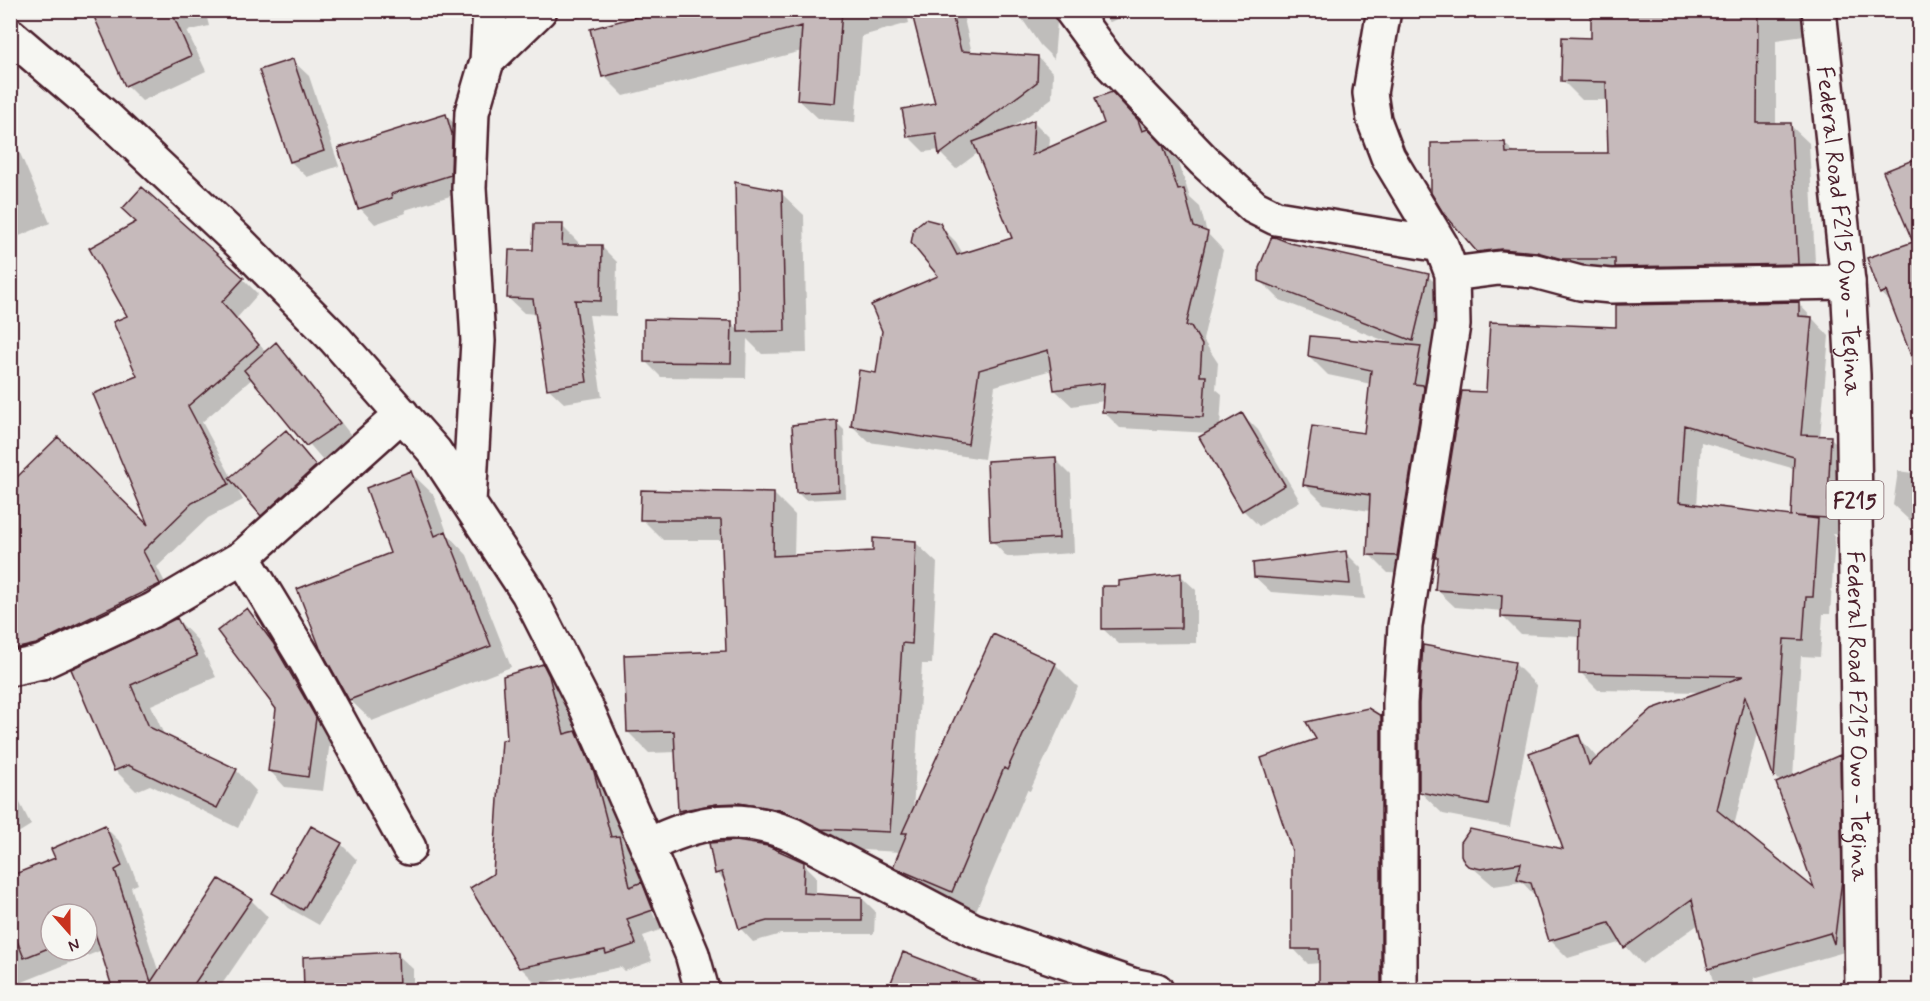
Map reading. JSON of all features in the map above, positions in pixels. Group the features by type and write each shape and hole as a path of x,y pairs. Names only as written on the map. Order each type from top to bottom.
{"street":[{"path":"469,502 478,341 469,188 472,112 487,61 490,10"},
{"path":"487,61 540,10"},
{"path":"1071,10 1111,64 1204,161 1254,207 1276,218 1447,259 1499,268 1535,271 1580,283 1611,286 1848,282"},
{"path":"1384,10 1370,93 1374,120 1388,157 1447,259 1453,325 1405,626 1400,703 1400,990"},
{"name":"Federal Road F215 Owo - Tegina","path":"1819,10 1848,282 1853,375 1862,990"},
{"path":"11,34 106,117 240,243 336,339 435,452 528,593 586,709 692,954 702,990"},
{"path":"10,669 42,662 153,610 243,558 402,414"},
{"path":"243,558 306,661 409,849"},
{"path":"647,846 679,830 730,821 767,824 793,835 973,930 1132,985 1156,990"}],"building":[{"path":"91,10 171,10 191,56 125,86"},
{"path":"661,10 842,10 835,103 797,100 802,26 602,77 590,29"},
{"path":"911,10 951,10 961,51 1038,56 1037,82 939,155 936,133 907,137 902,109 935,103"},
{"path":"1591,10 1758,10 1757,123 1791,123 1798,264 1615,267 1615,259 1562,259 1537,252 1501,249 1477,252 1442,211 1431,193 1431,143 1505,142 1506,153 1608,153 1606,82 1561,81 1562,37 1591,38"},
{"path":"293,59 324,151 290,162 259,70"},
{"path":"1112,92 1138,120 1142,131 1148,129 1163,145 1178,190 1184,189 1194,227 1208,232 1186,326 1191,326 1202,345 1200,376 1206,376 1203,417 1102,412 1104,383 1054,390 1048,350 979,370 968,444 851,426 859,370 876,373 882,331 871,305 938,276 911,243 914,228 925,219 940,223 957,255 1012,238 973,142 1034,120 1032,155 1104,123 1095,98"},
{"path":"446,114 452,134 451,175 391,194 392,198 358,209 338,148"},
{"path":"1920,157 1920,371 1917,371 1886,291 1880,294 1867,258 1913,242 1883,172"},
{"path":"735,182 782,191 785,331 738,332"},
{"path":"142,187 244,278 222,302 259,345 188,406 229,484 192,503 143,551 160,584 36,644 10,650 10,484 58,437 148,525 93,394 137,376 113,322 127,316 89,248 136,222 122,209"},
{"path":"534,224 563,224 562,245 602,245 601,301 575,300 587,382 547,389 533,299 507,298 509,250 533,250"},
{"path":"1272,236 1290,243 1429,274 1413,341 1259,281 1259,268"},
{"path":"1799,302 1799,316 1812,317 1801,435 1831,436 1827,518 1795,516 1818,519 1813,597 1806,597 1803,640 1784,639 1774,778 1745,696 1717,810 1814,888 1776,783 1840,755 1842,879 1834,944 1830,933 1708,969 1692,899 1624,948 1609,923 1549,941 1531,883 1517,879 1521,863 1481,869 1468,866 1461,855 1461,842 1470,829 1563,849 1529,753 1579,735 1589,765 1652,709 1744,676 1579,673 1580,621 1501,617 1502,595 1435,590 1438,557 1435,557 1462,391 1486,392 1490,322 1616,327 1616,305","holes":["1684,425 1794,457 1791,516 1679,502"]},
{"path":"644,319 732,321 731,363 644,362"},
{"path":"1310,336 1421,346 1414,384 1423,385 1424,388 1397,556 1367,555 1370,495 1303,485 1312,426 1364,433 1371,370 1308,356"},
{"path":"276,342 340,423 306,446 244,370"},
{"path":"1242,413 1285,485 1242,511 1199,437"},
{"path":"837,420 839,491 796,493 792,425"},
{"path":"286,430 316,466 261,516 229,478"},
{"path":"1056,457 1059,538 990,542 987,461"},
{"path":"411,471 435,536 446,531 491,646 349,700 320,648 297,589 390,553 366,488"},
{"path":"641,490 774,493 773,556 873,551 873,538 916,541 912,644 902,643 890,832 821,829 780,810 739,803 716,804 678,811 674,731 627,732 624,655 726,651 721,520 640,520"},
{"path":"1346,551 1350,584 1254,577 1253,563"},
{"path":"1181,573 1181,628 1102,629 1102,586 1119,586 1119,581"},
{"path":"247,608 273,643 316,718 308,777 268,771 276,709 217,631"},
{"path":"177,618 197,656 131,685 149,727 237,769 217,808 128,765 114,771 71,669"},
{"path":"993,634 1056,663 1007,770 1004,768 952,892 893,867 907,833 902,833"},
{"path":"1423,645 1515,662 1488,805 1419,792 1419,704"},
{"path":"543,664 549,676 564,734 576,731 594,772 611,837 619,836 630,887 642,882 653,910 627,919 636,944 606,954 605,950 519,968 470,888 493,874 502,740 507,739 503,676"},
{"path":"1368,708 1381,716 1381,990 1319,990 1319,949 1292,949 1292,851 1261,758 1316,739 1306,722"},
{"path":"105,825 122,866 115,870 151,982 219,879 252,899 190,990 113,990 99,946 99,902 39,902 39,952 24,958 10,923 10,876 55,858 51,849"},
{"path":"311,826 342,843 303,910 272,893"},
{"path":"736,841 768,846 804,862 803,893 862,897 862,921 767,921 739,929 722,872 715,874 709,843"},
{"path":"398,952 399,990 304,990 303,957"},
{"path":"903,952 995,988 994,990 888,990"}]}
